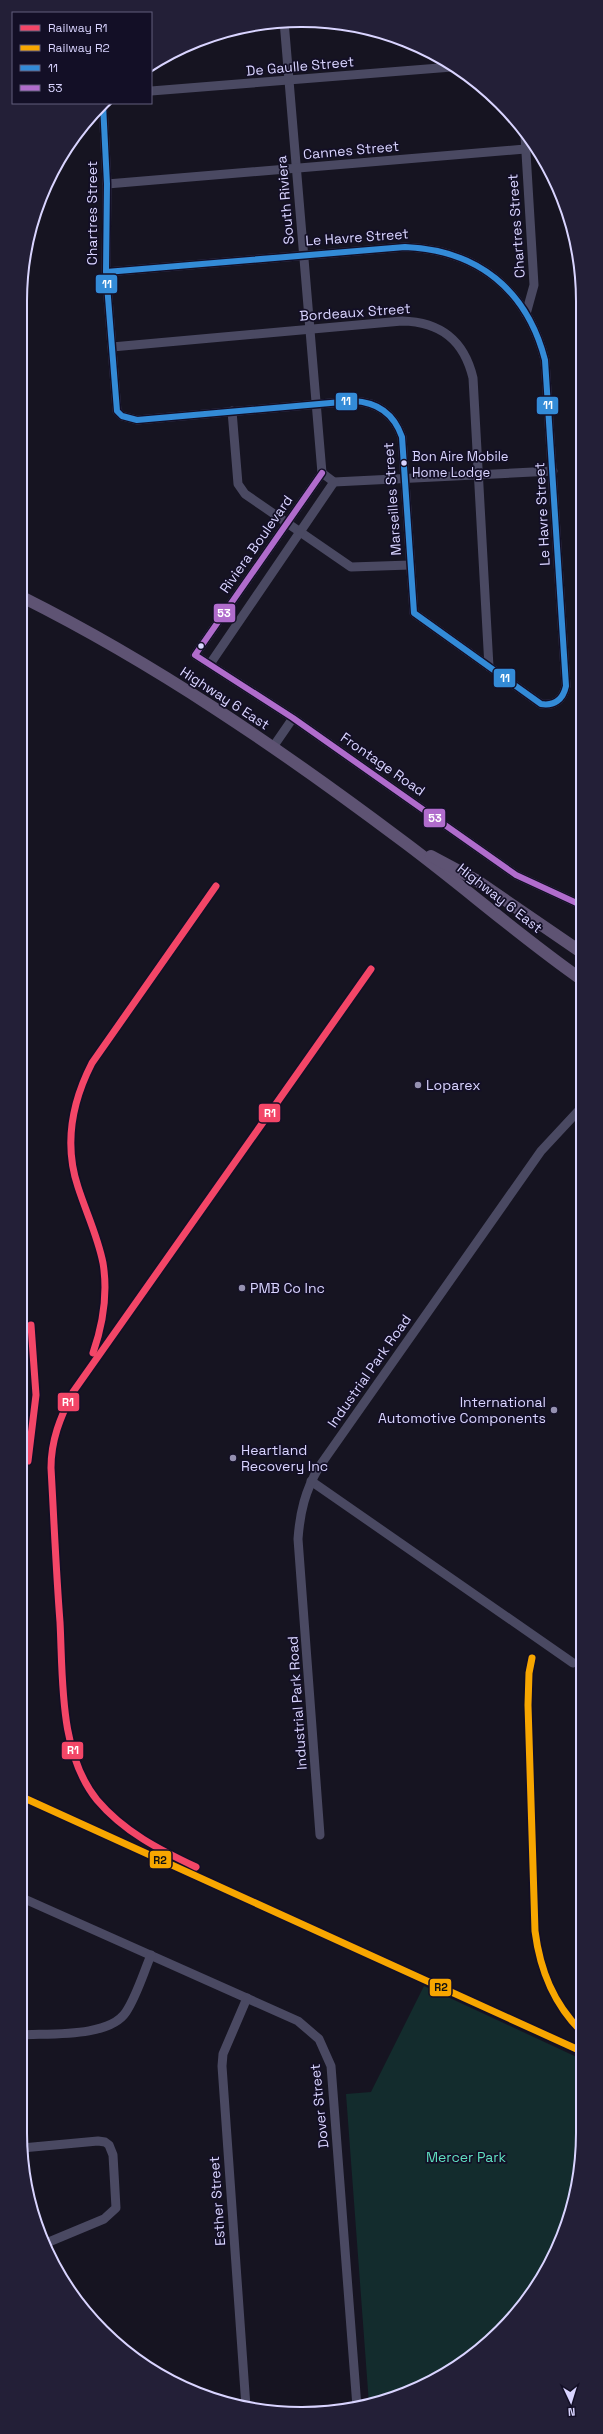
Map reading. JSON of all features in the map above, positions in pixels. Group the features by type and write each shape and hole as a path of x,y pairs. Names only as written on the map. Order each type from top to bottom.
{"main road":[{"name":"Highway 6 East","path":"27,600 164,677 273,747 402,840 576,975"},
{"name":"Highway 6 East","path":"402,840 476,880 576,949"}],"street":[{"name":"South Riviera","path":"285,28 322,473"},
{"name":"De Gaulle Street","path":"152,92 446,68"},
{"name":"Chartres Street","path":"103,111 107,184 106,272 116,404 117,412 122,416"},
{"name":"Chartres Street","path":"524,141 534,285 526,314"},
{"name":"Cannes Street","path":"107,184 525,149"},
{"name":"Le Havre Street","path":"106,272 405,247 450,254 479,266 499,280 519,302 526,314 538,338 545,360 566,686 561,698 557,702"},
{"name":"Bordeaux Street","path":"112,347 309,328 410,321 432,326 451,337 468,358 473,378 489,667"},
{"name":"Marseilles Street","path":"122,416 137,420 361,401 376,406 389,414 399,427 402,438 414,613 541,704 557,702"},
{"path":"232,411 238,484 240,489 351,567 410,565"},
{"path":"322,473 334,482 553,472"},
{"name":"Riviera Boulevard","path":"293,718 195,655 322,473"},
{"name":"Riviera Boulevard","path":"210,664 334,482"},
{"path":"273,747 293,718"},
{"name":"Frontage Road","path":"293,718 516,875 576,903"},
{"name":"Industrial Park Road","path":"320,1835 298,1539 302,1504 311,1481 541,1151 576,1113"},
{"path":"311,1481 573,1663"},
{"name":"Dover Street","path":"27,1900 307,2026 319,2039 330,2061 357,2402"},
{"path":"27,2035 96,2030 114,2023 126,2013 151,1955"},
{"name":"Esther Street","path":"246,2401 222,2066 223,2054 247,1998"},
{"path":"28,2147 98,2141 105,2142 112,2150 117,2201 113,2213 104,2219 50,2242"}],"green space":[{"name":"Mercer Park","path":"424,1986 576,2057 576,2132 574,2168 571,2186 567,2204 555,2238 548,2254 530,2285 496,2327 454,2361 423,2379 369,2399 346,2094 371,2092"}],"rail line":[{"name":"R1","path":"93,1353 102,1320 105,1286 103,1263 78,1187 71,1155 72,1124 75,1108 79,1093 92,1063 216,886"},
{"name":"R1","path":"196,1867 156,1847 119,1822 97,1800 85,1781 76,1760 69,1738 63,1691 51,1458 57,1429 73,1392 371,969"},
{"name":"R1","path":"28,1461 36,1395 31,1325"},
{"name":"R2","path":"532,1658 529,1673 528,1705 535,1931 540,1959 549,1985 555,1997 576,2026"},
{"name":"R2","path":"27,1799 576,2049"}],"transit line":[{"name":"11","path":"103,111 107,184 106,272"},
{"name":"11","path":"405,247 431,250 455,256 477,266 496,278 512,294 526,313 537,335 545,360 566,686 563,695 554,703 541,704 414,613 402,437 399,429 390,416 384,411 370,404 353,401 137,420 122,416 117,411 106,272 405,247"},
{"name":"53","path":"322,473 195,655 293,718 516,875 576,903"}],"place":[{"name":"Bon Aire Mobile Home Lodge","path":"404,463"},
{"name":"Loparex","path":"418,1085"},
{"name":"PMB Co Inc","path":"242,1288"},
{"name":"International Automotive Components","path":"554,1410"},
{"name":"Heartland Recovery Inc","path":"233,1458"}]}
